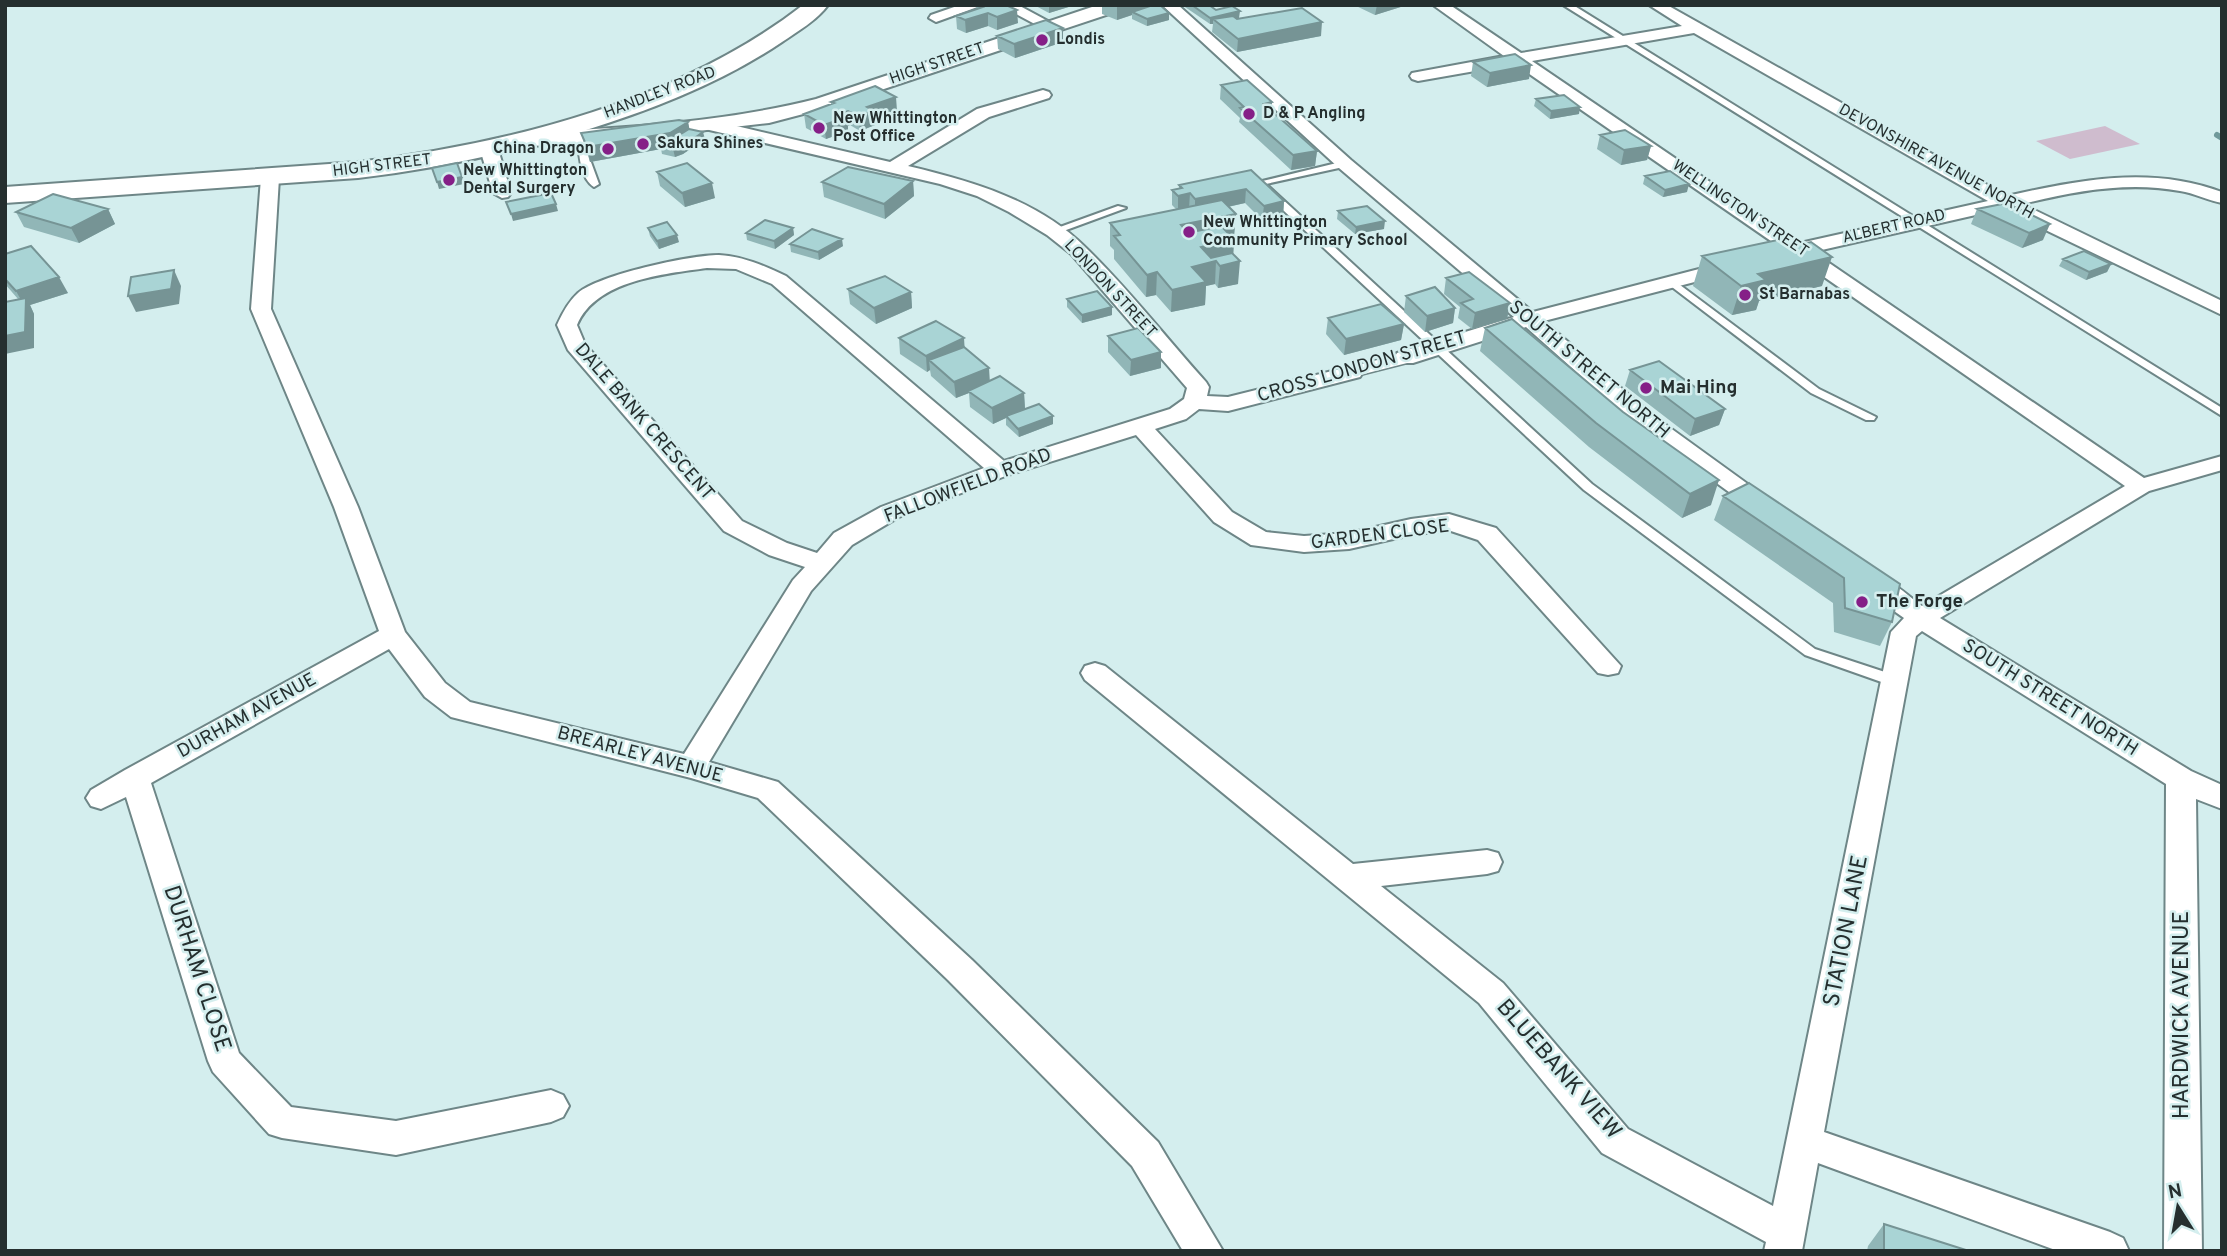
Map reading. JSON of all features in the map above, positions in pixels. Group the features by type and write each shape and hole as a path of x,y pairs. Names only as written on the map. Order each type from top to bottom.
{"main road":[{"name":"HANDLEY ROAD","path":"527,139 664,94 717,72 783,34 817,5"},
{"name":"HIGH STREET","path":"5,195 270,178 414,164 527,139"}],"street":[{"path":"936,18 976,5"},
{"path":"1006,5 1051,27"},
{"name":"HIGH STREET","path":"527,139 584,137 769,117 823,103 1117,5"},
{"name":"SOUTH STREET NORTH","path":"1170,5 1345,164 1643,419 1788,523"},
{"name":"WELLINGTON STREET","path":"1440,5 2141,486"},
{"name":"DEVONSHIRE AVENUE NORTH","path":"1656,5 2005,202 2222,309"},
{"path":"1419,76 1695,28"},
{"path":"894,167 983,113 1043,95"},
{"name":"LONDON STREET","path":"711,125 894,167 983,192 1054,231 1078,250 1198,387 1194,402"},
{"path":"489,149 502,193"},
{"name":"BREARLEY AVENUE","path":"270,178 261,309 346,507 393,635 435,690 461,710 691,767 768,790 960,970 1145,1154 1204,1251"},
{"name":"ALBERT ROAD","path":"1773,256 2072,187 2118,181 2170,181 2222,198"},
{"name":"DALE BANK CRESCENT","path":"822,564 778,549 733,526 575,346 567,326 573,310 590,293 678,265 717,261 754,267 779,280 1000,470"},
{"path":"1529,319 1748,262"},
{"name":"CROSS LONDON STREET","path":"1194,402 1228,404 1405,358 1529,319"},
{"name":"FALLOWFIELD ROAD","path":"691,767 802,586 843,539 890,512 1000,470 1178,414 1194,402"},
{"name":"GARDEN CLOSE","path":"1140,426 1223,517 1260,539 1304,544 1349,541 1411,527 1449,522 1487,534 1608,666"},
{"path":"1922,618 2141,486 2222,463"},
{"name":"SOUTH STREET NORTH","path":"1855,571 1922,618 2181,779 2222,798"},
{"name":"STATION LANE","path":"1785,1242 1807,1142 1905,632 1922,618"},
{"name":"DURHAM AVENUE","path":"101,798 393,635"},
{"name":"BLUEBANK VIEW","path":"1096,673 1491,992 1615,1141 1785,1242"},
{"name":"DURHAM CLOSE","path":"135,778 225,1061 282,1122 396,1138 551,1106"},
{"name":"HARDWICK AVENUE","path":"2181,779 2183,1251"},
{"path":"1349,877 1487,862"},
{"path":"1807,1142 2110,1251"}],"lane":[{"path":"1567,5 2222,413"},
{"path":"584,137 583,154 594,184"},
{"path":"1345,164 1259,183 1588,487 1810,652 1895,681"},
{"path":"1054,231 1121,208"},
{"path":"1672,282 1815,391 1870,417"}],"shaded area":[{"path":"2105,126 2140,144 2070,159 2036,141"}],"building":[{"path":"980,5 1006,5 1017,10 997,17 988,13 965,20 956,16 983,7"},
{"path":"1160,5 1169,13 1147,19 1132,12"},
{"path":"1192,5 1209,5 1216,10 1232,6 1240,11 1210,18"},
{"path":"1302,8 1322,22 1238,39 1213,19 1233,16 1237,19"},
{"path":"1046,20 1063,28 1014,44 997,36"},
{"path":"1515,54 1531,65 1490,73 1473,62"},
{"path":"1247,80 1272,102 1264,104 1317,151 1293,155 1240,108 1244,107 1221,85"},
{"path":"875,86 896,97 867,107 874,111 858,116 848,111 841,114 847,117 824,125 804,114 834,103 831,102"},
{"path":"1564,95 1580,107 1551,111 1536,99"},
{"path":"679,120 688,122 670,133 587,147 581,133"},
{"path":"689,129 703,132 682,147 660,147"},
{"path":"1625,130 1651,146 1624,150 1600,135"},
{"path":"457,163 462,177 437,182 432,168"},
{"path":"687,163 712,183 682,193 657,172"},
{"path":"848,167 913,181 884,204 822,182"},
{"path":"1251,170 1284,201 1264,206 1246,189 1195,199 1190,193 1178,196 1172,190 1182,188 1179,185"},
{"path":"1670,171 1689,184 1665,190 1645,176"},
{"path":"551,193 556,204 511,214 506,202"},
{"path":"53,194 108,209 71,228 16,212"},
{"path":"1222,200 1236,214 1181,225 1188,233 1221,226 1234,239 1201,247 1211,258 1232,253 1240,261 1220,266 1216,261 1192,267 1206,282 1172,290 1157,272 1147,275 1114,236 1120,235 1110,223"},
{"path":"2007,203 2050,224 2029,233 1977,209"},
{"path":"1367,206 1385,221 1356,227 1338,211"},
{"path":"765,220 793,228 774,241 746,233"},
{"path":"667,222 677,235 657,241 648,228"},
{"path":"812,229 842,239 818,252 790,244"},
{"path":"1782,239 1793,246 1811,242 1832,257 1758,274 1766,280 1741,286 1702,256"},
{"path":"31,246 59,277 16,291 5,279 5,254"},
{"path":"2084,251 2111,264 2089,272 2063,259"},
{"path":"174,270 171,289 128,296 131,277"},
{"path":"1469,272 1510,303 1475,313 1461,303 1473,299 1446,278"},
{"path":"885,276 911,292 874,308 848,289"},
{"path":"1435,287 1455,308 1427,316 1406,296"},
{"path":"1097,291 1112,307 1082,315 1067,299"},
{"path":"26,298 25,332 5,336 5,302"},
{"path":"1381,304 1404,324 1346,339 1328,318"},
{"path":"1512,319 1623,412 1719,480 1690,494 1596,423 1485,328"},
{"path":"936,321 964,338 926,356 899,338"},
{"path":"1138,328 1161,352 1131,360 1108,336"},
{"path":"964,347 989,368 954,382 929,360"},
{"path":"1659,361 1725,409 1695,419 1630,370"},
{"path":"1000,376 1024,393 992,408 968,391"},
{"path":"1039,404 1053,416 1018,429 1006,416"},
{"path":"1749,483 1900,584 1892,622 1845,608 1844,578 1723,496"},
{"path":"1884,1224 1969,1251 1884,1251"}],"waterway":[{"path":"2217,135 2222,138"}],"place":[{"name":"Londis","path":"1042,40"},
{"name":"D & P Angling","path":"1249,114"},
{"name":"New Whittington Post Office","path":"819,128"},
{"name":"Sakura Shines","path":"643,144"},
{"name":"China Dragon","path":"608,149"},
{"name":"New Whittington Dental Surgery","path":"449,180"},
{"name":"New Whittington Community Primary School","path":"1189,232"},
{"name":"St Barnabas","path":"1745,295"},
{"name":"Mai Hing","path":"1646,388"},
{"name":"The Forge","path":"1862,602"}]}
